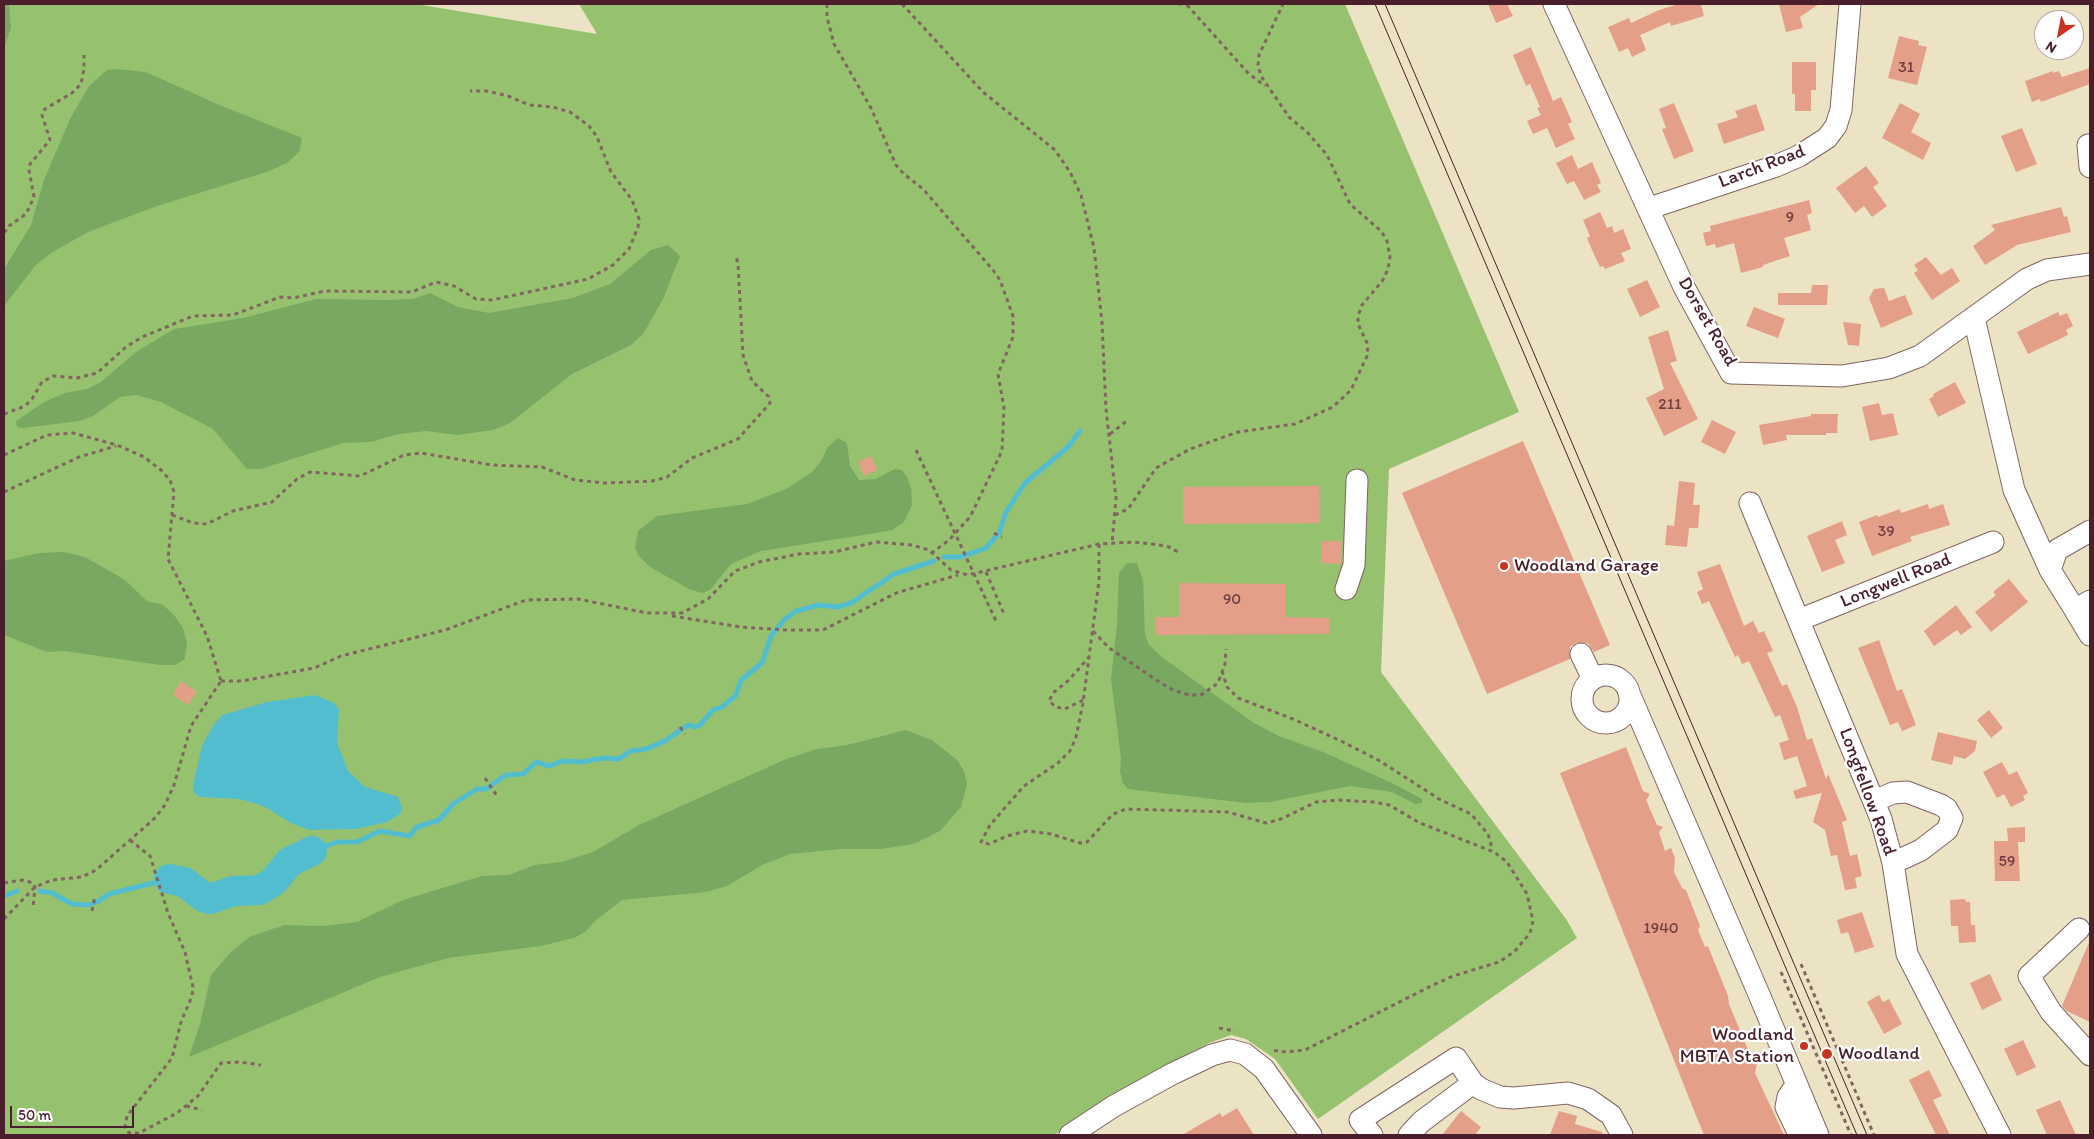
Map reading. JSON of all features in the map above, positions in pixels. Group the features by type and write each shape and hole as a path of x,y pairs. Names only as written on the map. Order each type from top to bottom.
{"street":[{"name":"Dorset Road","path":"1554,4 1650,208 1684,287 1731,372 1827,376 1879,371 1920,356 2017,285 2037,274 2047,270 2090,264"},
{"name":"Larch Road","path":"1650,208 1776,166 1799,156 1827,138 1836,126 1840,110 1850,4"},
{"path":"2088,145 2090,167"},
{"path":"1974,318 2014,490 2050,570 2083,606 2090,635"},
{"path":"1346,589 1354,565 1357,480"},
{"name":"Longfellow Road","path":"1750,504 1874,801 1893,863 1903,938 1907,954 2000,1135"},
{"path":"2050,570 2058,550 2090,531"},
{"name":"Longwell Road","path":"1799,620 1993,542"},
{"path":"1581,654 1593,679"},
{"path":"1629,693 1628,706 1621,716 1610,722 1597,721 1587,713 1582,702 1583,690 1593,679 1602,675 1616,677 1622,682 1629,693 1818,1135"},
{"path":"1874,801 1893,793 1907,792 1941,805 1947,809 1952,818 1947,830 1921,850 1893,863"},
{"path":"2079,929 2029,976 2051,1012 2090,1055"},
{"path":"1070,1135 1172,1074 1205,1058 1230,1050 1245,1054 1264,1069 1311,1135"},
{"path":"1372,1135 1360,1120 1456,1058 1473,1083 1494,1095 1508,1098 1558,1093 1578,1094 1605,1109 1617,1124 1622,1135"},
{"path":"1409,1135 1421,1122 1473,1083"},
{"path":"1796,1086 1787,1100 1787,1110 1797,1130 1810,1135"}],"path":[{"path":"827,4 828,24 834,44 871,108 896,165 923,189 993,270 1000,280 1014,316 1013,337 1002,359 998,374 1004,408 1002,451 970,518 949,540 933,552"},
{"path":"902,4 983,92 1055,150 1077,184 1089,221 1099,286 1115,515 1112,544"},
{"path":"1178,4 1195,4"},
{"path":"1266,87 1258,65 1259,55 1283,4"},
{"path":"1115,515 1128,509 1156,468 1190,449 1238,432 1295,424 1334,407 1351,390 1368,354 1367,343 1358,324 1358,316 1365,300 1383,280 1390,258 1387,241 1381,231 1350,204 1327,155 1308,133 1289,118 1266,87 1248,73 1187,5"},
{"path":"4,233 9,226 26,214 34,197 29,170 30,164 50,140 42,115 43,112 72,93 81,84 84,55"},
{"path":"4,414 25,406 32,399 42,382 53,376 77,378 97,373 126,347 142,337 194,316 233,315 280,298 333,291 412,292 436,282 454,286 476,299 492,300 588,278 613,265 629,248 639,219 632,200 611,172 597,137 588,126 570,112 553,106 529,106 508,96 486,91 470,91"},
{"path":"172,515 193,523 207,524 233,511 272,502 297,479 310,472 360,476 404,455 421,453 492,465 542,467 575,480 598,482 652,481 667,477 692,458 738,439 770,403 769,397 752,381 743,355 736,256"},
{"path":"1110,434 1128,420"},
{"path":"4,455 38,438 63,432 85,435 117,445 144,457 166,476 174,492 168,559 207,636 221,681"},
{"path":"4,492 79,456 117,445"},
{"path":"916,450 998,623"},
{"path":"994,532 1002,537"},
{"path":"666,615 682,613 698,606 720,588 735,571 759,562 799,554 834,552 889,541 920,546 933,552 951,570 960,574 973,575 1099,544 1134,542 1167,546 1178,552"},
{"path":"1099,544 1100,582 1084,700 1076,737 1070,751 1058,763 1024,786 987,830 982,840 984,844 1027,831 1051,834 1080,843 1087,842 1113,814 1126,809 1228,812 1266,823 1281,819 1316,802 1339,800 1389,805 1420,823 1489,849 1507,862 1527,894 1533,921 1530,933 1514,952 1491,966 1453,976 1305,1050 1278,1052 1265,1047"},
{"path":"986,572 1004,614"},
{"path":"221,681 242,681 314,668 341,656 445,630 526,600 578,599 647,614 666,615 688,620 771,629 822,630 891,595 960,574"},
{"path":"1093,631 1109,648 1173,690 1189,695 1201,695 1218,683 1226,649"},
{"path":"1084,700 1065,708 1056,707 1050,702 1053,693 1070,680 1090,656"},
{"path":"1222,671 1227,687 1238,698 1293,718 1343,742 1380,761 1439,799 1471,814 1488,834 1491,844 1489,849"},
{"path":"4,919 35,887 52,880 89,875 155,818 165,805 174,785 191,726 221,681"},
{"path":"680,727 685,734"},
{"path":"485,778 497,796"},
{"path":"130,840 150,856 161,891 185,952 193,987 192,996 182,1017 172,1058 126,1116 125,1127 129,1133 144,1132 186,1106 198,1096 221,1063 230,1061 261,1065"},
{"path":"4,882 14,880 30,881 35,887 33,908"},
{"path":"92,911 95,896"},
{"path":"1801,964 1874,1135"},
{"path":"1781,972 1851,1135"},
{"path":"1219,1028 1238,1032"},
{"path":"186,1106 202,1110"}],"green space":[{"path":"4,4 416,4 597,34 579,4 1345,4 1519,412 1389,469 1381,672 1566,919 1577,938 1318,1119 1275,1059 1246,1039 1231,1035 1209,1043 1122,1090 1054,1135 4,1135"},
{"path":"4,4 9,4 11,28 4,48"},
{"path":"107,70 146,72 217,104 302,138 299,152 287,163 267,172 157,206 88,232 51,253 35,266 4,306 4,269 31,225 44,180 70,119 89,86"},
{"path":"668,245 680,256 663,299 643,334 631,345 572,374 510,423 493,430 458,435 426,431 399,434 370,442 343,443 261,469 247,469 213,429 161,402 136,395 120,397 93,416 79,421 23,428 17,427 16,421 44,402 65,393 87,389 101,382 136,352 174,329 243,318 316,299 413,299 430,293 458,307 489,313 573,298 610,284 651,250"},
{"path":"838,438 847,443 850,466 859,480 876,479 895,469 902,470 911,488 912,505 904,522 892,530 761,551 731,564 710,590 702,593 689,589 650,567 638,555 635,548 638,531 657,516 747,504 786,489 812,472 821,461 828,447"},
{"path":"64,552 85,557 125,580 147,601 163,605 174,615 183,628 187,643 185,659 175,665 160,665 65,651 47,652 4,635 4,561 39,553"},
{"path":"1127,563 1137,563 1143,581 1145,635 1149,645 1163,658 1254,723 1279,736 1323,752 1394,784 1422,799 1422,803 1415,804 1392,792 1350,786 1270,802 1246,803 1128,789 1123,783 1120,772 1121,758 1111,679 1117,624 1119,573"},
{"path":"906,730 932,740 957,760 964,771 967,784 961,807 940,831 914,844 881,849 841,849 790,854 762,865 727,886 706,892 622,900 595,921 585,932 574,938 541,946 448,958 380,977 189,1057 200,1024 211,975 229,954 249,937 284,925 324,926 357,922 403,900 482,876 509,875 534,865 562,862 593,852 639,825 786,759 817,749 847,745"}],"water":[{"path":"315,695 334,703 339,710 337,743 348,771 365,787 398,797 402,808 400,814 387,822 356,829 309,830 291,823 267,808 254,803 239,799 200,797 193,792 202,746 213,726 222,715 267,702"}],"building":[{"path":"1488,4 1507,4 1513,16 1496,23"},
{"path":"1679,4 1701,4 1704,16 1671,26 1670,22 1640,35 1646,50 1632,57 1628,48 1619,52 1608,27 1629,18 1631,23 1659,10"},
{"path":"1779,4 1819,4 1800,17 1803,28 1786,32"},
{"path":"1899,36 1919,41 1918,45 1927,47 1917,85 1888,78"},
{"path":"1531,47 1553,101 1561,97 1572,122 1568,124 1575,139 1556,148 1547,128 1533,134 1527,121 1541,115 1537,108 1540,107 1530,84 1526,86 1513,55"},
{"path":"1792,62 1816,62 1816,90 1811,90 1811,111 1795,111 1795,94 1792,94"},
{"path":"2090,68 2090,84 2041,102 2040,99 2032,102 2025,81 2053,71 2053,73 2059,71 2062,77"},
{"path":"1674,103 1694,151 1674,159 1662,129 1666,128 1659,109"},
{"path":"1900,103 1920,114 1911,132 1931,143 1923,160 1882,138"},
{"path":"1756,104 1765,130 1724,144 1717,124 1738,117 1735,111"},
{"path":"2022,128 2037,164 2016,172 2001,136"},
{"path":"1572,155 1578,169 1592,162 1601,183 1597,185 1601,192 1584,200 1574,181 1567,184 1556,163"},
{"path":"1866,166 1879,183 1873,187 1887,206 1872,217 1864,206 1855,213 1836,188"},
{"path":"1809,200 1812,213 1807,215 1811,230 1784,238 1790,256 1763,265 1763,267 1741,273 1734,243 1716,248 1715,244 1706,246 1703,233 1711,231 1710,226"},
{"path":"2061,207 2064,217 2067,216 2071,232 2017,245 1985,265 1973,246 1995,230 1991,225"},
{"path":"1600,212 1607,228 1612,226 1614,233 1623,229 1631,249 1621,253 1625,261 1605,269 1603,266 1600,267 1592,250 1587,238 1590,236 1583,220"},
{"path":"1926,257 1941,275 1952,268 1960,281 1932,300 1914,273 1918,270 1914,265"},
{"path":"1647,280 1660,307 1640,317 1627,289"},
{"path":"1812,285 1828,285 1827,305 1778,305 1778,293 1811,293"},
{"path":"1884,288 1889,301 1905,295 1913,314 1881,328 1869,298 1874,289"},
{"path":"1754,307 1785,319 1778,338 1746,326"},
{"path":"2058,312 2060,316 2067,313 2073,326 2066,330 2068,335 2028,354 2017,332"},
{"path":"1843,322 1861,324 1859,346 1848,345"},
{"path":"1668,330 1677,361 1670,363 1698,419 1664,436 1646,398 1664,389 1648,337"},
{"path":"1955,382 1966,403 1938,417 1929,399 1934,396 1933,394"},
{"path":"1879,403 1882,415 1893,413 1898,435 1870,441 1862,407"},
{"path":"1811,414 1838,414 1837,433 1826,433 1826,435 1786,435 1787,440 1763,445 1759,425 1811,416"},
{"path":"1712,420 1736,432 1725,454 1701,442"},
{"name":"Woodland Garage","path":"1523,441 1610,645 1594,652 1588,643 1576,643 1570,647 1570,659 1487,694 1402,493"},
{"path":"871,456 877,470 864,476 858,462"},
{"path":"1679,481 1695,483 1693,505 1700,505 1698,528 1689,528 1687,547 1665,545 1667,525 1674,526"},
{"path":"1319,486 1320,523 1183,524 1183,487"},
{"path":"1928,504 1929,509 1943,504 1950,525 1910,537 1912,541 1872,556 1859,522 1900,509 1901,513"},
{"path":"1842,521 1847,535 1835,540 1845,563 1822,572 1807,536"},
{"path":"1321,541 1342,541 1341,564 1321,563"},
{"path":"1720,564 1744,626 1753,621 1759,633 1764,631 1773,651 1767,653 1782,686 1787,684 1797,707 1807,740 1812,738 1826,779 1828,774 1847,820 1842,822 1850,856 1857,854 1862,876 1855,878 1857,888 1845,890 1837,855 1831,856 1825,830 1813,822 1822,793 1796,799 1793,791 1807,786 1797,756 1784,760 1779,743 1789,740 1780,715 1775,717 1749,661 1742,664 1738,655 1735,657 1709,601 1702,604 1697,592 1703,589 1697,572"},
{"path":"2009,579 2028,602 1991,632 1975,612 1996,595 1993,592"},
{"path":"1179,583 1285,584 1285,617 1330,618 1330,634 1155,635 1156,617 1179,617"},
{"path":"1956,605 1972,627 1961,635 1957,630 1934,646 1924,631"},
{"path":"1879,640 1897,691 1902,689 1916,725 1902,731 1898,722 1890,725 1858,648"},
{"path":"181,681 197,692 188,705 173,695"},
{"path":"1989,710 2003,728 1991,738 1977,720"},
{"path":"1938,732 1977,741 1975,751 1965,759 1954,756 1952,765 1931,760"},
{"path":"1626,747 1643,791 1650,794 1646,800 1657,825 1663,827 1659,832 1665,851 1671,848 1675,858 1674,872 1682,888 1686,890 1700,926 1698,930 1705,947 1708,946 1753,1062 1757,1064 1755,1073 1784,1135 1704,1135 1695,1113 1560,773"},
{"path":"2002,762 2009,775 2017,771 2028,793 2023,796 2025,800 2011,807 2004,794 1997,798 1983,772"},
{"path":"2025,827 2025,842 2018,842 2020,881 1995,881 1994,841 2008,841 2007,828"},
{"path":"1965,899 1966,902 1970,902 1971,925 1975,925 1976,942 1959,943 1958,926 1951,926 1950,900"},
{"path":"1862,912 1874,947 1855,953 1848,932 1841,934 1837,920"},
{"path":"2090,940 2090,1022 2067,1011 2062,1006"},
{"path":"1990,974 2002,1000 1982,1010 1970,983"},
{"path":"1879,995 1883,1002 1889,999 1902,1024 1884,1034 1867,1002"},
{"path":"2023,1040 2036,1067 2017,1076 2004,1049"},
{"path":"1929,1070 1942,1096 1933,1100 1950,1135 1936,1135 1909,1080"},
{"path":"2060,1100 2076,1135 2047,1135 2036,1110"},
{"path":"1237,1108 1254,1135 1182,1135 1220,1113 1222,1117"},
{"path":"1461,1111 1481,1127 1475,1135 1442,1135"},
{"path":"1559,1111 1577,1116 1575,1124 1602,1132 1602,1135 1550,1135"}],"waterway":[{"path":"944,557 960,557 986,548 999,533 1006,512 1025,483 1068,447 1080,431"},
{"path":"312,851 337,842 357,842 380,831 409,836 417,827 439,820 453,804 477,789 486,789 506,775 523,774 536,762 549,766 562,761 582,762 603,758 619,759 630,751 646,749 665,741 688,725 695,727 700,725 713,710 722,707 736,695 741,680 762,663 771,636 785,619 796,611 819,605 838,607 851,603 894,574 934,561"},
{"path":"169,879 184,882 205,898 210,899 233,891 260,890 274,881 289,862 312,851"},
{"path":"40,891 52,893 72,904 88,905 99,901 109,894 169,879"},
{"path":"4,896 17,891"}],"tram line":[{"path":"1375,4 1857,1135"},
{"path":"1385,4 1867,1135"}],"place":[{"name":"Woodland Garage","path":"1504,566"},
{"name":"Woodland MBTA Station","path":"1804,1046"},
{"name":"Woodland","path":"1827,1054"}]}
